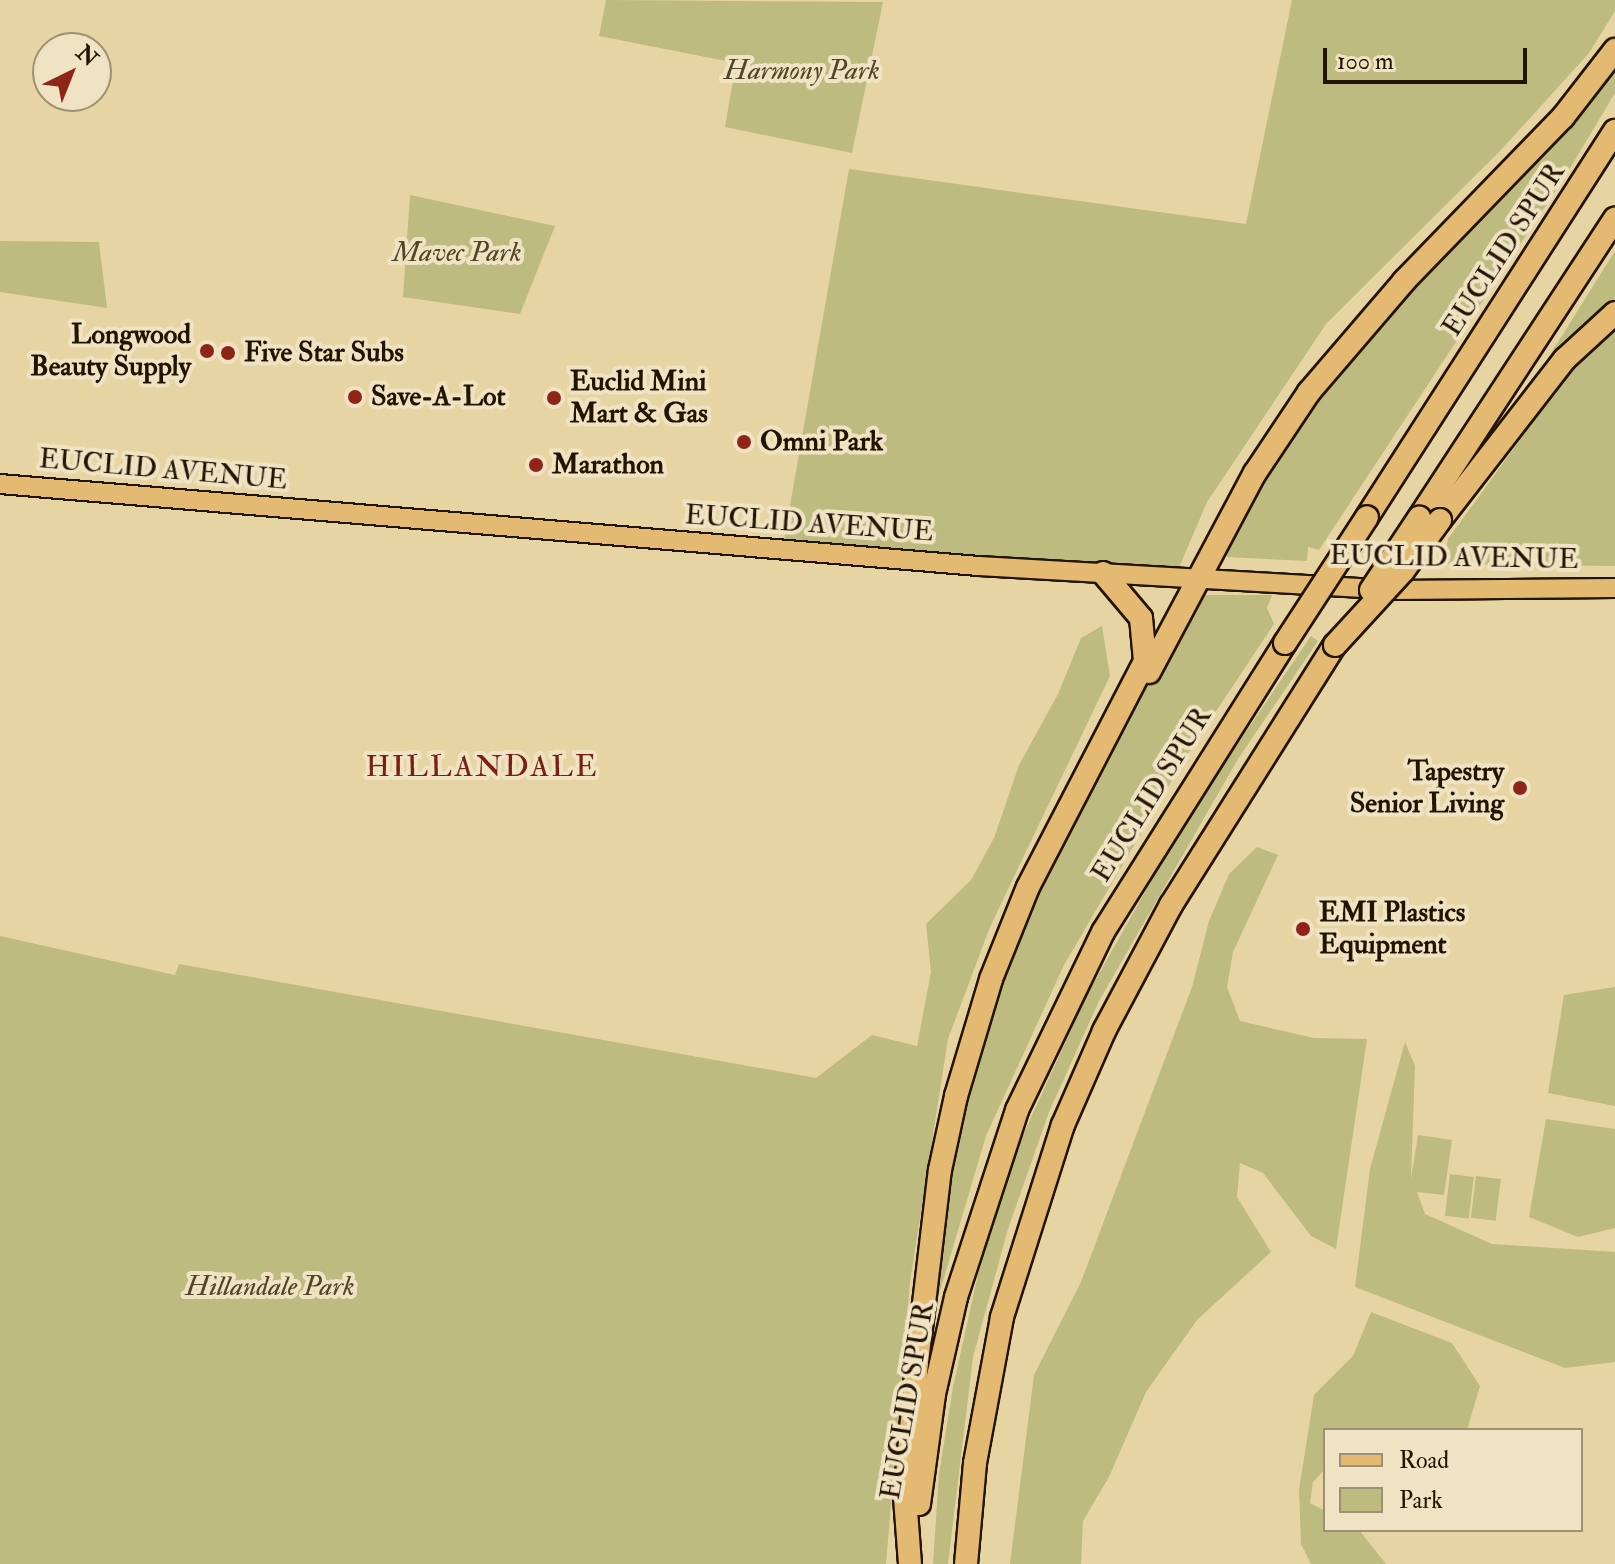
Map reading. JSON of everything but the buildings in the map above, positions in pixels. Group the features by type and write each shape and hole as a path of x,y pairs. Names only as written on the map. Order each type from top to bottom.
{"highway":[{"path":"912,1564 905,1497 934,1209 956,1096 991,979 1023,898 1123,709 1202,578 1255,473 1325,370 1563,117 1615,50"},
{"name":"EUCLID SPUR","path":"912,1564 926,1441 945,1346 983,1201 1017,1110 1103,932 1615,131"},
{"path":"966,1564 975,1463 1002,1317 1063,1125 1104,1031 1171,905 1335,645 1403,571 1430,519 1615,219"},
{"path":"1430,519 1565,359 1615,313"},
{"path":"1103,573 1137,609 1146,636 1145,661 1123,709"}],"main road":[{"name":"EUCLID AVENUE","path":"0,484 703,545 1103,573 1393,590 1615,588"}],"green space":[{"name":"Harmony Park","path":"606,0 883,2 852,153 725,127 736,63 599,36"},
{"path":"1292,0 1615,0 1615,11 1589,53 1501,150 1326,324 1207,502 1175,577 782,551 849,169 1246,224"},
{"path":"1615,64 1615,93 1569,170 1319,550 1308,547 1307,561 1227,557 1228,545 1264,477 1310,403"},
{"name":"Mavec Park","path":"410,195 555,226 520,314 403,297"},
{"path":"0,241 99,242 107,308 0,292"},
{"path":"1615,251 1615,305 1550,369 1543,366"},
{"path":"1615,327 1615,566 1443,564 1448,539 1588,346"},
{"path":"1203,595 1272,595 1267,608 1274,624 1185,758 1064,965 986,1136 935,1308 952,1158 1009,959 1049,863 1158,664"},
{"name":"Hillandale Park","path":"1102,626 1110,676 990,927 948,1039 910,1282 886,1564 0,1564 0,936 175,975 179,964 816,1078 872,1035 917,1046 931,972 926,924 971,880 994,838 1019,765 1058,694 1081,638"},
{"path":"1311,636 1318,641 1238,759 1099,1001 1049,1112 1008,1229 973,1357 948,1564 933,1564 939,1474 953,1387 985,1243 1014,1155 1087,995 1184,823"},
{"path":"1257,847 1278,855 1233,952 1227,987 1240,1021 1314,1038 1367,1039 1336,1249 1311,1236 1263,1173 1240,1163 1237,1197 1271,1252 1197,1320 1146,1392 1109,1477 1083,1521 1081,1564 1010,1564 1034,1375 1081,1282 1192,987 1209,921 1229,874"},
{"path":"1615,987 1615,1106 1548,1093 1564,995"},
{"path":"1405,1042 1415,1066 1411,1179 1418,1135 1452,1140 1444,1195 1417,1192 1425,1214 1492,1244 1615,1252 1615,1362 1565,1368 1355,1287 1370,1169"},
{"path":"1546,1119 1615,1129 1615,1228 1578,1237 1529,1217"},
{"path":"1450,1174 1474,1177 1469,1219 1445,1216"},
{"path":"1476,1176 1501,1179 1496,1221 1471,1218"},
{"path":"1371,1312 1452,1343 1480,1386 1468,1428 1323,1428 1323,1471 1313,1482 1310,1503 1323,1510 1323,1532 1361,1532 1386,1564 1311,1564 1301,1544 1299,1490 1314,1395 1353,1356"}],"place":[{"name":"Longwood Beauty Supply","path":"207,351"},
{"name":"Five Star Subs","path":"228,353"},
{"name":"Save-A-Lot","path":"355,397"},
{"name":"Euclid Mini Mart & Gas","path":"554,398"},
{"name":"Omni Park","path":"744,442"},
{"name":"Marathon","path":"536,465"},
{"name":"Tapestry Senior Living","path":"1520,788"},
{"name":"EMI Plastics Equipment","path":"1303,929"}],"district":[{"name":"HILLANDALE","path":"482,767"}]}
